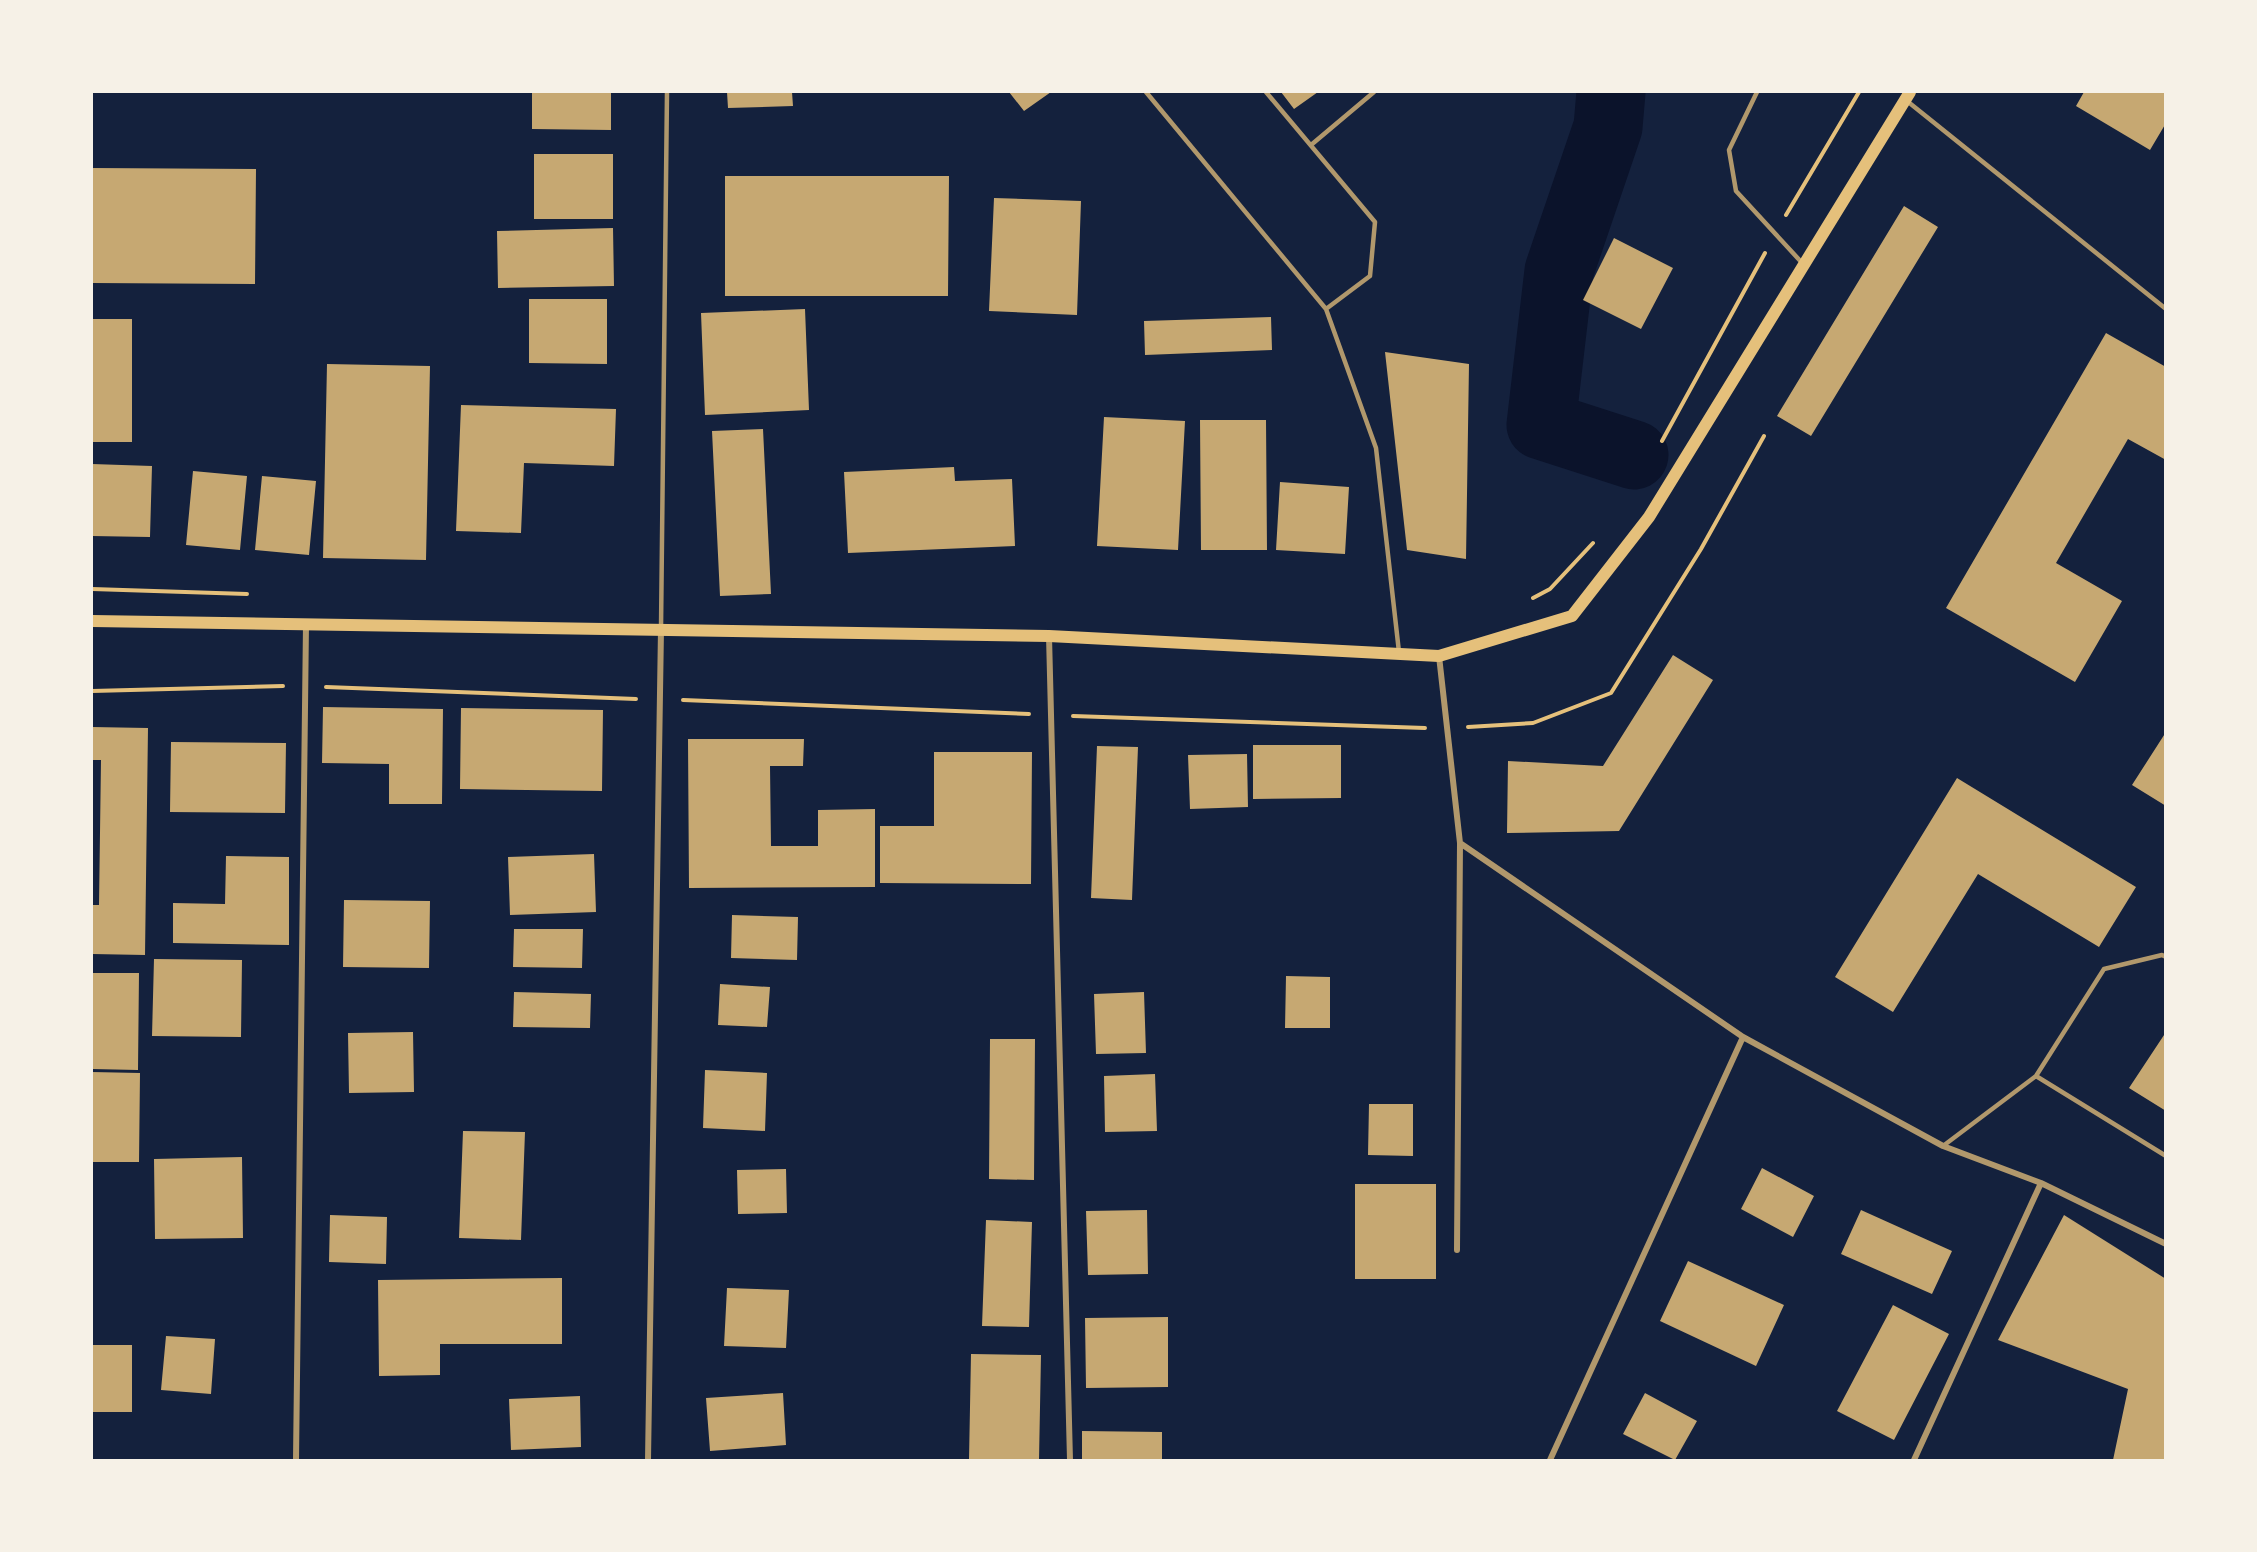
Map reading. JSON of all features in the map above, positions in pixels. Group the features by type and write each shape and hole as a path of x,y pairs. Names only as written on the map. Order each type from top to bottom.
{"main road":[{"path":"92,621 1049,636 1439,656 1572,615 1649,517 1907,95"}],"street":[{"path":"296,1461 306,624"},
{"path":"648,1461 662,629"},
{"path":"1049,636 1070,1461"},
{"path":"1439,656 1460,843 1457,1250"},
{"path":"1460,843 1743,1037 1943,1146 2041,1183 2166,1244"},
{"path":"1550,1461 1743,1037"},
{"path":"1914,1461 2041,1183"}],"lane":[{"path":"662,629 667,92"},
{"path":"1146,92 1326,309 1376,448 1400,655"},
{"path":"1266,92 1375,222 1370,276 1326,309"},
{"path":"1311,145 1374,92"},
{"path":"1757,92 1729,150 1736,191 1804,265"},
{"path":"1907,95 2166,309"},
{"path":"1943,1146 2036,1077 2104,969 2162,955 2166,957"},
{"path":"2036,1077 2166,1156"}],"path":[{"path":"1658,448 1775,234 1859,92"},
{"path":"92,691 305,686 1447,729 1533,723 1611,693 1701,549 1764,436"},
{"path":"1530,600 1550,589 1599,536"}],"building":[{"path":"532,92 611,92 611,130 532,129"},
{"path":"727,92 792,92 793,106 728,108"},
{"path":"1009,92 1051,92 1024,111"},
{"path":"1281,92 1318,92 1294,109"},
{"path":"2084,92 2166,92 2166,123 2150,150 2076,106"},
{"path":"534,154 613,154 613,219 534,219"},
{"path":"92,168 256,169 255,284 92,283"},
{"path":"725,176 949,176 948,296 725,296"},
{"path":"994,198 1081,201 1077,315 989,311"},
{"path":"1904,206 1938,227 1811,436 1777,416"},
{"path":"613,228 614,286 498,288 497,231"},
{"path":"1614,238 1673,268 1641,329 1583,300"},
{"path":"529,299 607,299 607,364 529,363"},
{"path":"805,309 809,410 705,415 701,313"},
{"path":"1271,317 1272,350 1145,355 1144,321"},
{"path":"92,319 132,319 132,442 92,442"},
{"path":"2106,333 2166,367 2166,460 2128,439 2056,563 2122,601 2075,682 1946,608"},
{"path":"1385,352 1469,364 1466,559 1407,550"},
{"path":"327,364 430,366 426,560 323,558"},
{"path":"461,405 616,409 614,466 524,463 521,533 456,531"},
{"path":"1104,417 1185,421 1178,550 1097,546"},
{"path":"1200,420 1266,420 1267,550 1201,550"},
{"path":"763,429 771,594 720,596 712,431"},
{"path":"92,464 152,466 150,537 92,536"},
{"path":"954,467 955,481 1012,479 1015,546 848,553 844,472"},
{"path":"193,471 247,476 240,550 186,545"},
{"path":"262,476 316,481 309,555 255,550"},
{"path":"1280,482 1349,487 1345,554 1276,550"},
{"path":"1673,655 1713,680 1619,831 1507,833 1508,761 1603,766"},
{"path":"323,707 443,709 442,804 389,804 389,764 322,763"},
{"path":"461,708 603,710 602,791 460,789"},
{"path":"92,727 148,728 145,955 92,954 92,905 99,905 101,760 92,760"},
{"path":"2166,732 2166,806 2132,785"},
{"path":"688,739 804,739 803,766 770,766 771,846 818,846 818,810 875,809 875,887 689,888"},
{"path":"171,742 286,743 285,813 170,812"},
{"path":"1253,745 1341,745 1341,798 1253,799"},
{"path":"1097,746 1138,747 1132,900 1091,898"},
{"path":"934,752 1032,752 1031,884 880,883 880,826 934,826"},
{"path":"1247,754 1248,807 1190,809 1188,755"},
{"path":"1957,778 2136,887 2099,947 1978,874 1893,1012 1835,977"},
{"path":"594,854 596,912 510,915 508,857"},
{"path":"226,856 289,857 289,945 173,943 173,903 225,904"},
{"path":"344,900 430,901 429,968 343,967"},
{"path":"732,915 798,917 797,960 731,958"},
{"path":"514,929 583,929 582,968 513,967"},
{"path":"154,959 242,960 241,1037 152,1036"},
{"path":"92,973 139,973 138,1070 92,1069"},
{"path":"1286,976 1330,977 1330,1028 1285,1028"},
{"path":"720,984 770,987 767,1027 718,1025"},
{"path":"514,992 591,994 590,1028 513,1027"},
{"path":"1144,992 1146,1053 1096,1054 1094,994"},
{"path":"413,1032 414,1092 349,1093 348,1033"},
{"path":"2166,1032 2166,1111 2129,1088"},
{"path":"990,1039 1035,1039 1034,1180 989,1179"},
{"path":"705,1070 767,1073 765,1131 703,1128"},
{"path":"92,1072 140,1073 139,1162 92,1162"},
{"path":"1155,1074 1157,1131 1105,1132 1104,1076"},
{"path":"1369,1104 1413,1104 1413,1156 1368,1155"},
{"path":"463,1131 525,1132 521,1240 459,1238"},
{"path":"242,1157 243,1238 155,1239 154,1159"},
{"path":"1762,1168 1814,1196 1793,1237 1741,1209"},
{"path":"786,1169 787,1213 738,1214 737,1170"},
{"path":"1355,1184 1436,1184 1436,1279 1355,1279"},
{"path":"1147,1210 1148,1274 1088,1275 1086,1211"},
{"path":"1861,1210 1952,1251 1932,1294 1841,1254"},
{"path":"330,1215 387,1217 386,1264 329,1262"},
{"path":"2064,1215 2166,1279 2166,1460 2113,1460 2128,1389 1998,1340"},
{"path":"986,1220 1032,1222 1029,1327 982,1326"},
{"path":"1688,1261 1784,1305 1756,1366 1660,1321"},
{"path":"562,1278 562,1344 440,1344 440,1375 379,1376 378,1280"},
{"path":"727,1288 789,1290 786,1348 724,1346"},
{"path":"1893,1305 1949,1334 1894,1440 1837,1411"},
{"path":"1168,1317 1168,1387 1086,1388 1085,1318"},
{"path":"166,1336 215,1339 211,1394 161,1390"},
{"path":"92,1345 132,1345 132,1412 92,1412"},
{"path":"971,1354 1041,1355 1039,1460 969,1460"},
{"path":"783,1393 786,1445 710,1451 706,1398"},
{"path":"1645,1393 1697,1421 1675,1460 1623,1434"},
{"path":"580,1396 581,1447 511,1450 509,1399"},
{"path":"1082,1431 1162,1432 1162,1460 1082,1460"}],"waterway":[{"path":"1611,92 1608,127 1559,271 1541,425 1634,455"}]}
